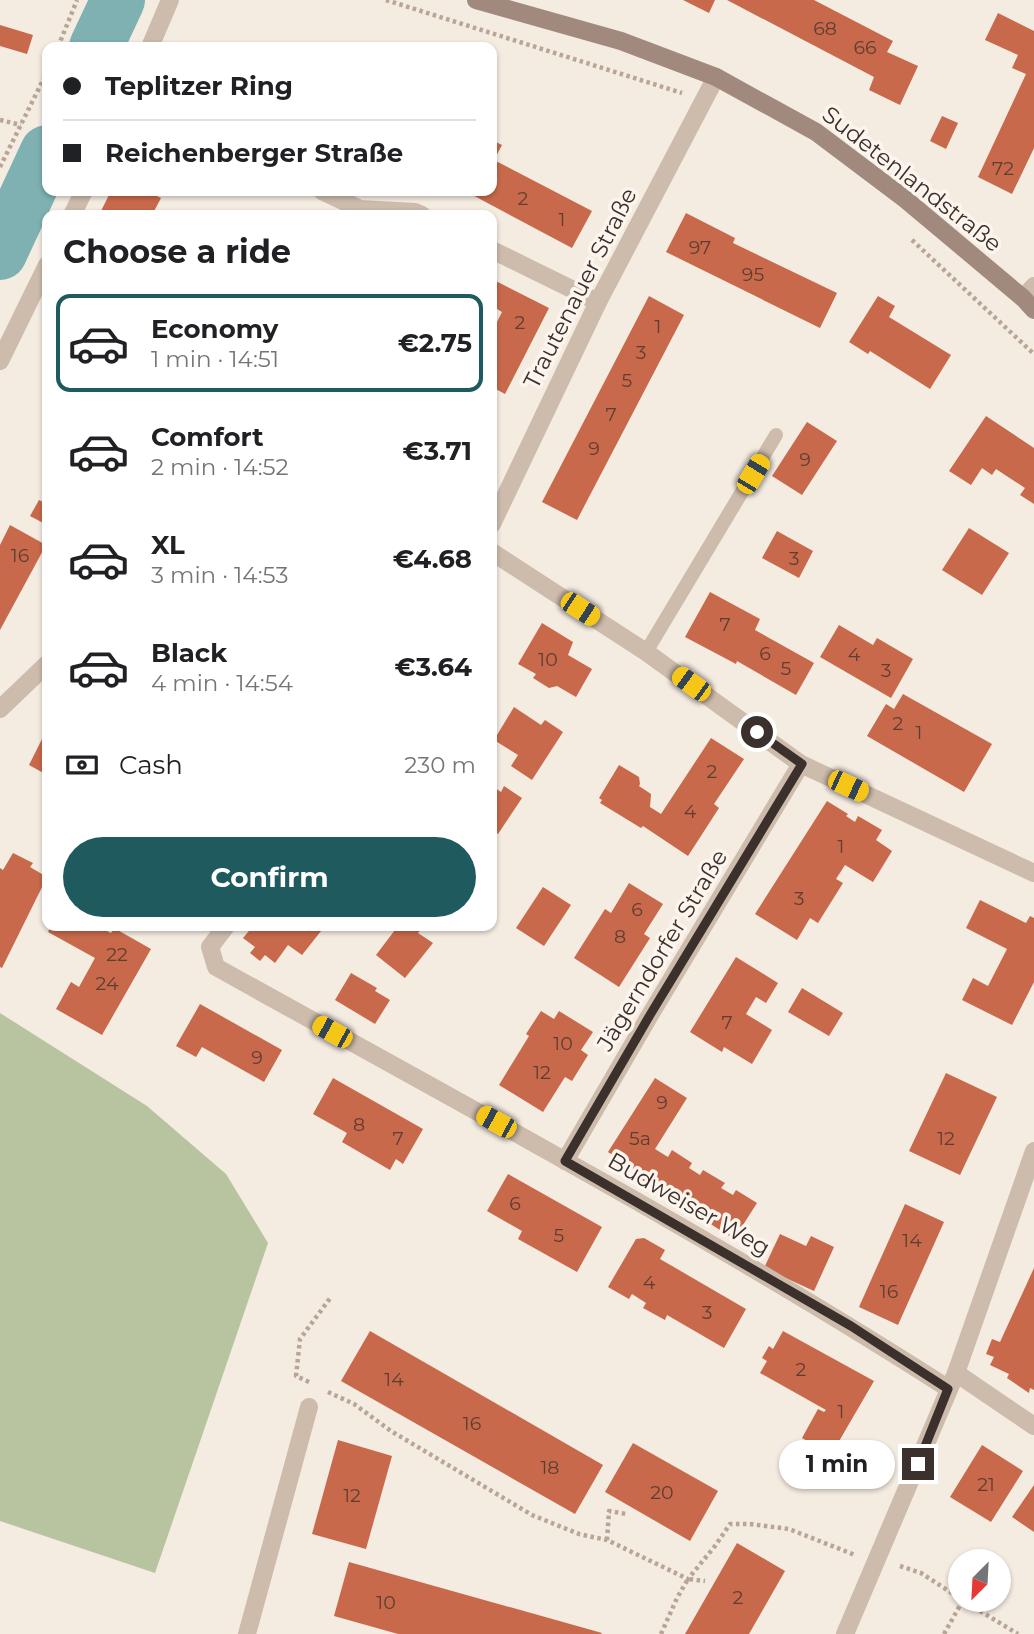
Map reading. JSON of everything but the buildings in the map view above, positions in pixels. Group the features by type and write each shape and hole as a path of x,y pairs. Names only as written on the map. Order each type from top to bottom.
{"street":[{"path":"152,42 170,0"},
{"name":"Sudetenlandstraße","path":"476,0 621,41 716,77 816,132 1030,298"},
{"name":"Trautenauer Straße","path":"497,514 598,302 716,77"},
{"path":"331,196 355,210"},
{"path":"497,252 598,302"},
{"path":"0,361 42,275"},
{"path":"497,555 646,652 802,764 1034,873"},
{"path":"0,709 42,669"},
{"name":"Jägerndorfer Straße","path":"565,1161 802,764"},
{"name":"Budweiser Weg","path":"222,931 210,947 216,967 565,1161 851,1326 1034,1426"},
{"path":"845,1634 952,1381 1034,1151"},
{"path":"253,1633 309,1407"}],"lane":[{"path":"646,652 776,435"}],"path":[{"path":"60,42 77,0"},
{"path":"386,0 705,100"},
{"path":"0,167 42,82"},
{"path":"0,120 21,125"},
{"path":"908,236 1034,354"},
{"path":"331,1297 300,1339 296,1376 354,1404 391,1431 532,1515 579,1535 607,1540 688,1579 705,1581"},
{"path":"309,1407 314,1385"},
{"path":"607,1540 609,1511 626,1514"},
{"path":"661,1634 688,1579 730,1524 789,1529 876,1563"},
{"path":"899,1566 921,1573 948,1590"},
{"path":"944,1634 955,1612"},
{"path":"983,1612 1018,1634"}],"green space":[{"path":"0,1013 147,1106 226,1174 268,1243 155,1573 0,1521"}],"waterway":[{"path":"98,42 118,0"},
{"path":"0,253 42,163"}],"route":[{"path":"757,732 802,764 565,1161 851,1326 948,1389 918,1464"}]}
